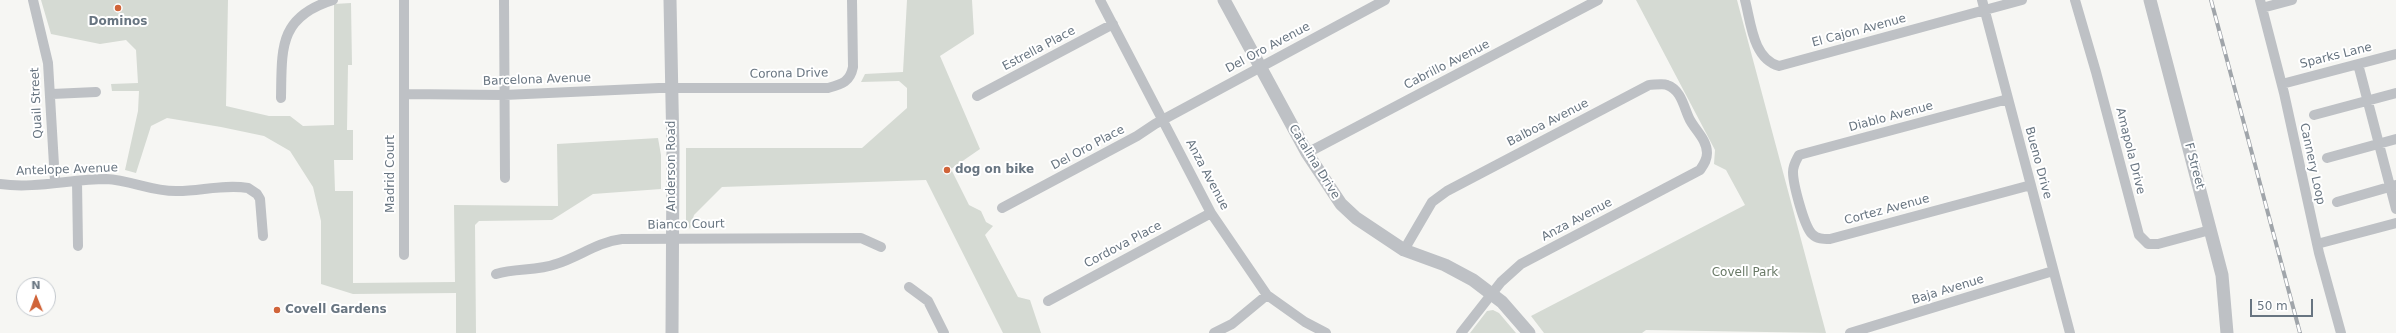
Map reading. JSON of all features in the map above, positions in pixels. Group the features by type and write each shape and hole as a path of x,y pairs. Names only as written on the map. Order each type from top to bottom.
{"street":[{"name":"Quail Street","path":"33,0 48,63 52,94 55,182"},
{"path":"281,98 282,49 289,28 304,13 333,0"},
{"name":"Madrid Court","path":"404,0 404,255"},
{"path":"504,0 505,178"},
{"name":"Anderson Road","path":"670,0 672,333"},
{"name":"Corona Drive","path":"670,88 828,88 844,84 851,76 853,67 852,0"},
{"name":"Anza Avenue","path":"1100,0 1211,213 1267,295 1305,322 1326,333"},
{"name":"Catalina Drive","path":"1224,0 1307,153 1340,204 1362,222 1404,250 1450,268 1492,293 1515,315 1529,333"},
{"name":"Del Oro Avenue","path":"1163,120 1385,0"},
{"name":"Cabrillo Avenue","path":"1307,153 1598,0"},
{"name":"El Cajon Avenue","path":"1745,0 1758,47 1763,57 1770,64 1779,66 2022,0"},
{"name":"Bueno Drive","path":"1982,0 2070,333"},
{"name":"Amapola Drive","path":"2075,0 2141,238 2148,244 2158,244 2210,230"},
{"name":"F Street","path":"2150,0 2224,288 2226,333"},
{"path":"2261,4 2292,0"},
{"name":"Cannery Loop","path":"2261,4 2282,84 2317,244 2341,333"},
{"name":"Estrella Place","path":"977,96 1113,24"},
{"name":"Sparks Lane","path":"2282,84 2396,54"},
{"path":"2358,64 2379,144 2393,186 2396,209"},
{"name":"Balboa Avenue","path":"1404,250 1432,202 1446,191 1649,85 1666,84 1674,88 1682,99 1691,121 1705,142"},
{"name":"Barcelona Avenue","path":"404,94 504,95 670,88"},
{"path":"52,94 96,92"},
{"path":"2314,115 2396,93"},
{"name":"Diablo Avenue","path":"1793,173 1794,164 1799,155 2008,99"},
{"name":"Del Oro Place","path":"1002,208 1137,136 1163,120"},
{"path":"2327,158 2396,139"},
{"name":"Anza Avenue","path":"1461,333 1492,293 1513,270 1521,264 1700,170 1706,162 1708,152 1705,142"},
{"name":"Cortez Avenue","path":"1793,173 1803,214 1812,234 1820,239 1830,239 2031,185"},
{"name":"Antelope Avenue","path":"0,184 21,186 55,182 126,180 156,190 176,192 248,188 257,194 260,199 263,236"},
{"path":"77,181 78,246"},
{"path":"2337,202 2393,186"},
{"name":"Cordova Place","path":"1048,300 1211,213"},
{"path":"2317,244 2396,223"},
{"name":"Bianco Court","path":"496,274 512,270 541,268 557,264 610,241 672,238 861,238 881,247"},
{"name":"Baja Avenue","path":"1850,333 2053,272"},
{"path":"909,287 928,301 944,333"},
{"path":"1214,333 1232,324 1267,295"}],"green space":[{"path":"41,0 228,0 226,106 269,116 290,116 303,126 334,125 334,4 351,3 352,65 348,65 347,130 353,130 353,160 334,160 335,191 353,191 353,283 455,282 454,205 558,206 557,144 658,138 661,155 661,189 593,194 552,220 479,221 475,225 476,333 456,333 456,293 353,294 321,284 321,221 313,187 290,151 264,136 167,118 151,126 136,173 125,170 138,111 139,91 112,91 111,84 138,83 136,50 126,40 100,44 51,34"},
{"path":"907,0 972,0 974,34 940,56 980,149 951,169 969,205 981,211 986,222 993,226 985,235 1018,297 1030,300 1041,333 1003,333 926,180 722,187 694,215 690,229 686,223 686,148 862,148 907,108 907,88 899,81 861,82 865,74 903,72"},
{"name":"Covell Park","path":"1636,0 1737,0 1826,333 1646,330 1642,333 1544,333 1531,316 1745,205 1726,170 1714,164 1715,150"},
{"path":"1493,310 1499,313 1516,333 1470,333 1487,311"}],"railway":[{"path":"2211,0 2300,333"}],"place":[{"name":"Dominos","path":"118,8"},
{"name":"dog on bike","path":"947,170"},
{"name":"Covell Gardens","path":"277,310"}]}
